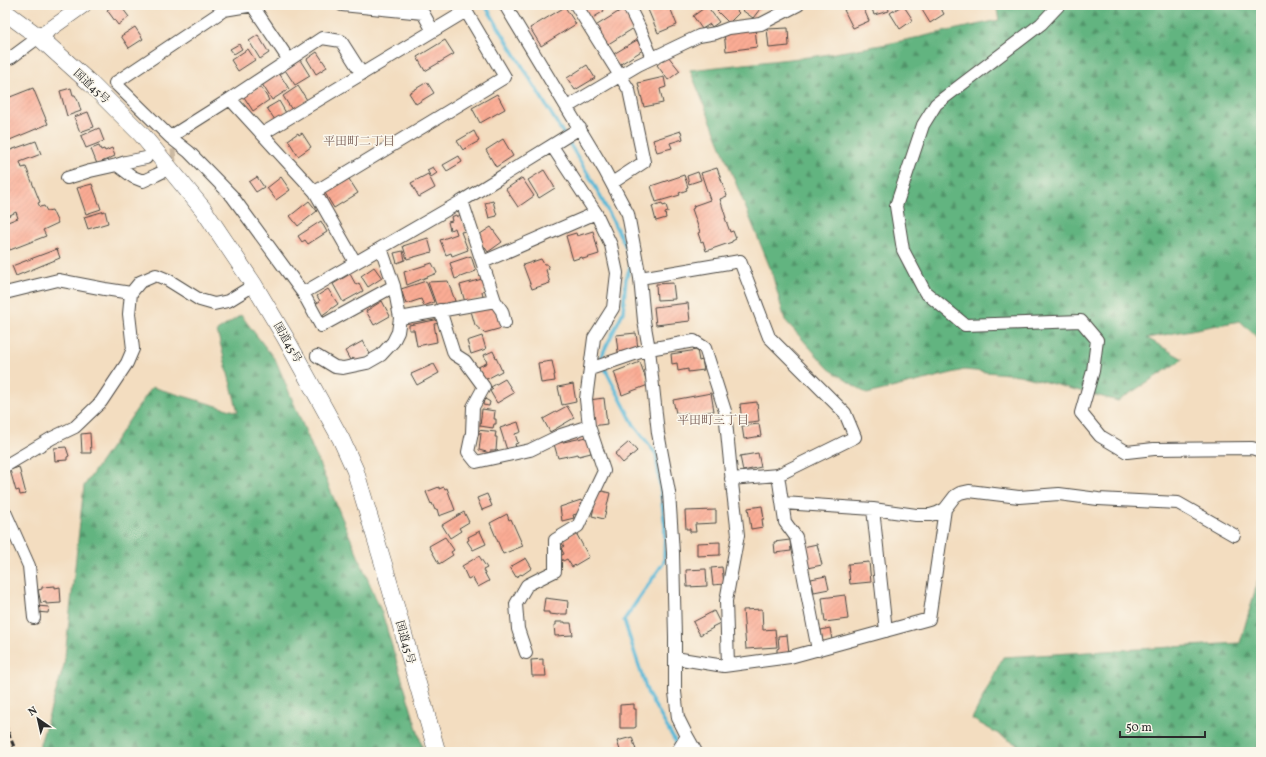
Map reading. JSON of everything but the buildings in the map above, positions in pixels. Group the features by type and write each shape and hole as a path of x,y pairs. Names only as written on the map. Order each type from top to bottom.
{"highway":[{"name":"国道45号","path":"5,12 38,37 91,84 142,135 173,161 254,285 285,337 338,432 355,470 437,752"}],"main road":[{"path":"38,37 84,5"}],"street":[{"path":"289,60 253,5 224,10 115,84 170,138 189,152 232,196 303,293 321,326 394,286"},
{"path":"342,5 423,13 433,31"},
{"path":"505,5 567,108 566,137 596,213 611,245 617,273 613,308 594,338 598,366 586,399 589,426 604,471 578,526 555,540 555,571 527,585 516,604 518,629 526,653"},
{"path":"576,5 629,90 644,162 612,184"},
{"path":"628,5 652,58"},
{"path":"567,108 638,65 699,36 716,33 729,28 760,24 798,5"},
{"path":"1059,5 1041,24 936,104 922,125 896,206 903,250 925,292 965,325 1081,321 1097,340 1093,372 1081,414 1100,436 1127,452 1154,449 1252,448 1261,451"},
{"path":"262,134 466,11 505,77 314,192"},
{"path":"5,60 12,57 38,37"},
{"path":"170,138 322,38 341,41 362,74"},
{"path":"230,98 314,192 355,262"},
{"path":"566,137 612,184 628,214 640,278 658,433 669,492 673,553 676,705 678,718 685,738 696,752"},
{"path":"303,293 462,201 566,137"},
{"path":"117,165 133,177 143,180 156,175 173,161 189,152"},
{"path":"66,178 146,158"},
{"path":"462,201 505,323"},
{"path":"483,262 596,213"},
{"path":"317,356 335,367 343,368 367,363 381,355 393,342 398,332 400,318 394,286 381,248"},
{"path":"640,278 740,261 769,337 845,413 855,437 778,475 731,479"},
{"path":"5,466 52,438 75,427 101,402 127,364 133,349 129,314 131,293 140,282 156,274 200,300 214,304 228,301 254,285"},
{"path":"5,293 64,281 105,290 131,293"},
{"path":"400,318 496,301"},
{"path":"440,310 454,354 465,361 484,387 473,407 472,433 468,452 476,462 530,450 560,435 589,426"},
{"path":"598,366 649,349 694,342 705,348 725,411 738,535 726,601 728,665"},
{"path":"778,475 785,522 796,537 818,650"},
{"path":"783,503 873,509 916,515 930,515 945,509 955,496 969,491 1019,497 1060,494 1098,499 1178,503 1234,535"},
{"path":"873,509 886,631"},
{"path":"675,658 728,665 790,657 929,620 945,509"},
{"path":"5,512 29,566 34,618"},
{"path":"677,752 685,738"}],"green space":[{"path":"996,5 1261,5 1261,341 1240,321 1147,338 1183,359 1118,401 1019,375 964,370 867,394 829,369 785,320 771,270 690,70 817,56 887,44 999,20"},
{"path":"241,315 276,361 382,613 424,752 40,752 40,744 64,665 84,486 152,387 238,412 217,331"},
{"path":"1261,570 1261,752 1030,752 972,719 1003,657 1240,643"}],"waterway":[{"path":"485,5 594,184 626,247 631,264 626,279 623,312 600,359 634,425 656,454 665,526 664,562 624,620 648,694 678,746"}],"tunnel":[{"path":"153,157 176,155"}],"railway":[{"path":"5,724 16,752"}],"district":[{"name":"平田町二丁目","path":"359,141"},
{"name":"平田町三丁目","path":"713,420"}]}
